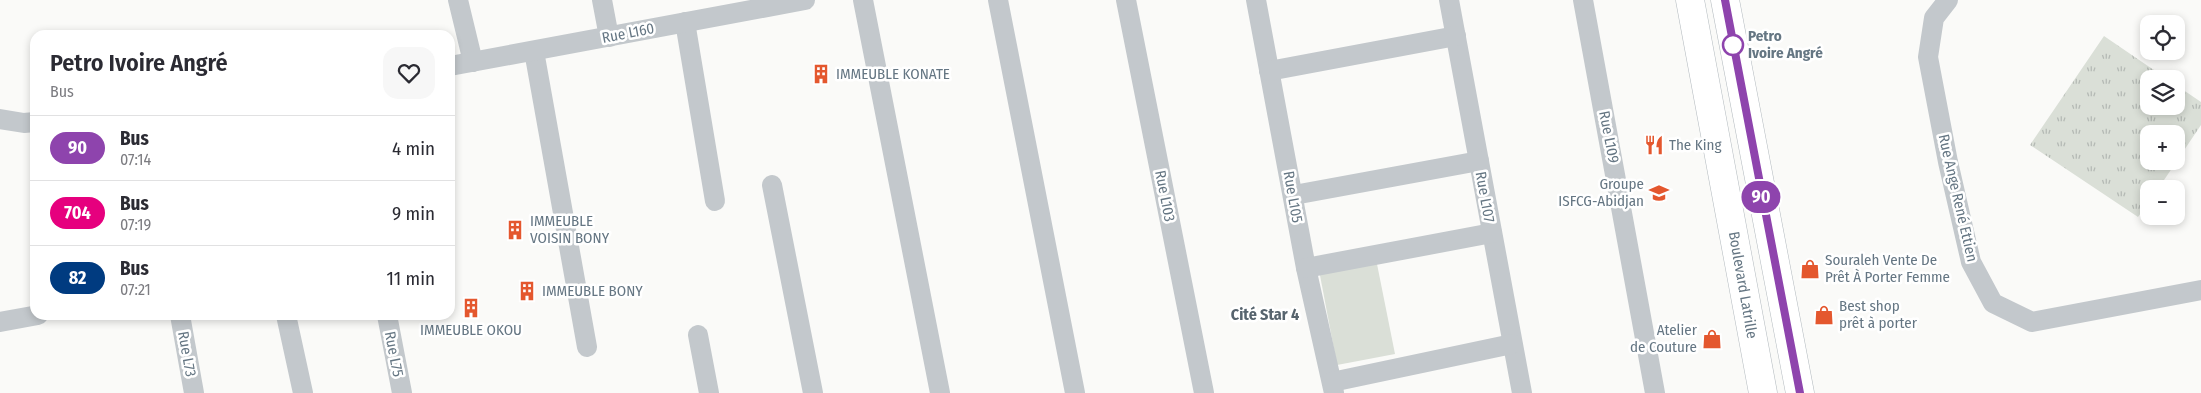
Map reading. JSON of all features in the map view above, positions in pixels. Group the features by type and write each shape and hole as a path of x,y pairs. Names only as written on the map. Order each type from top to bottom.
{"main road":[{"name":"Boulevard Latrille","path":"1690,0 1763,393"},
{"path":"1725,0 1800,393"}],"street":[{"path":"458,0 474,62"},
{"path":"602,0 609,37"},
{"name":"Rue L160","path":"455,65 685,22 738,6 805,0"},
{"path":"863,0 940,393"},
{"path":"998,0 1075,393"},
{"name":"Rue L103","path":"1126,0 1204,393"},
{"name":"Rue L105","path":"1256,0 1294,195 1306,268 1333,388"},
{"name":"Rue L107","path":"1449,0 1522,393"},
{"name":"Rue L109","path":"1583,0 1655,393"},
{"name":"Rue Ange René Ettien","path":"1948,0 1934,18 1928,57 1948,162 1971,262 1993,303 2032,322 2201,290"},
{"path":"685,22 715,201"},
{"path":"1269,71 1456,36"},
{"path":"534,51 587,347"},
{"path":"0,119 30,122"},
{"path":"1294,195 1479,162"},
{"path":"772,185 813,393"},
{"path":"1306,268 1492,232"},
{"path":"0,322 30,316"},
{"name":"Rue L73","path":"181,320 194,393"},
{"path":"287,320 303,393"},
{"name":"Rue L75","path":"388,320 402,393"},
{"path":"698,335 709,393"},
{"path":"1333,388 1512,344"}],"green space":[{"path":"2104,36 2154,70 2140,70 2140,115 2185,115 2185,91 2201,102 2201,125 2185,149 2185,125 2140,125 2140,170 2171,170 2164,180 2140,180 2140,214 2138,217 2030,145"},
{"path":"1376,259 1395,354 1337,365 1319,270"}],"bus line":[{"name":"90","path":"1725,0 1800,393"}],"place":[{"name":"Petro Ivoire Angré","path":"1733,45"},
{"name":"IMMEUBLE KONATE","path":"821,74"},
{"name":"The King","path":"1654,145"},
{"name":"Groupe ISFCG-Abidjan","path":"1659,193"},
{"name":"IMMEUBLE VOISIN BONY","path":"515,230"},
{"name":"Souraleh Vente De Prêt À Porter Femme","path":"1810,269"},
{"name":"IMMEUBLE BONY","path":"527,291"},
{"name":"IMMEUBLE OKOU","path":"471,308"},
{"name":"Best shop prêt à porter","path":"1824,315"},
{"name":"Atelier de Couture","path":"1712,339"}],"district":[{"name":"Cité Star 4","path":"1265,314"}]}
